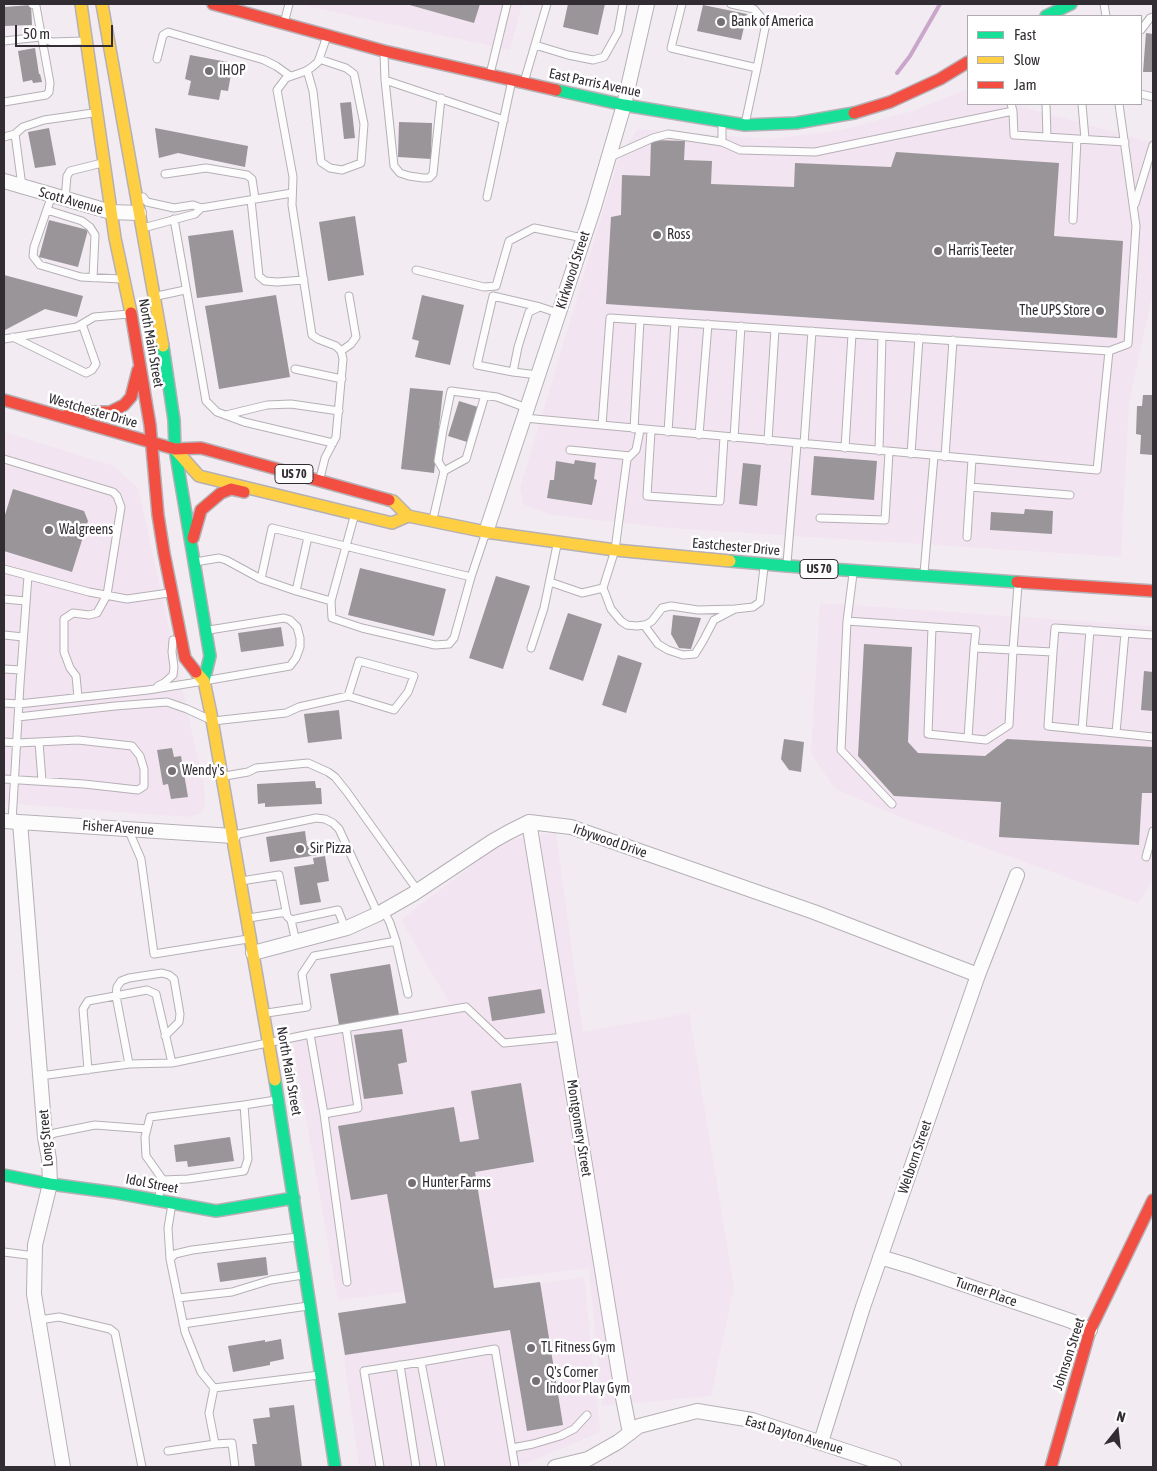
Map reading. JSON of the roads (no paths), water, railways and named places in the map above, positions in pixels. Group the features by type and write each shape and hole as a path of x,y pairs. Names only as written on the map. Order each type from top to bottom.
{"main road":[{"name":"North Main Street","path":"81,4 115,238 132,314 150,425 158,515 185,658 204,682 213,721 279,1100 335,1467"},
{"name":"North Main Street","path":"102,4 166,362 174,420 175,449 210,656 204,682"},
{"name":"East Parris Avenue","path":"213,4 384,51 624,105 745,125 796,123 847,115 890,102 940,79 967,63"},
{"path":"1048,15 1071,4"},
{"path":"19,405 72,412 110,412 124,405 130,397 138,375 139,362"},
{"name":"Westchester Drive","path":"4,400 175,449"},
{"name":"Eastchester Drive","path":"175,449 201,448 393,501 408,516 486,532 615,550 764,564 1153,591"},
{"name":"Eastchester Drive","path":"175,449 199,476 392,523 408,516"},
{"path":"192,542 201,510 221,492 231,489 270,500 280,496"},
{"name":"Idol Street","path":"4,1175 216,1210 294,1198"},
{"name":"Johnson Street","path":"1051,1467 1090,1330 1153,1200"}],"street":[{"name":"Kirkwood Street","path":"486,532 608,158 624,105 647,4"},
{"name":"Scott Avenue","path":"4,181 111,212 139,213"},
{"name":"Fisher Avenue","path":"12,822 233,836"},
{"name":"Long Street","path":"12,822 45,1137 49,1159 50,1184 35,1245 34,1294 63,1467"},
{"path":"254,953 345,928 381,912 418,891 493,841 529,822"},
{"name":"Irbywood Drive","path":"529,822 571,826 814,912 978,975"},
{"name":"Montgomery Street","path":"529,822 621,1388 630,1433"},
{"name":"Welborn Street","path":"821,1442 880,1258 978,975 1017,875"},
{"name":"Turner Place","path":"880,1258 910,1266 1061,1318 1090,1330"},
{"name":"East Dayton Avenue","path":"555,1467 588,1459 618,1442 639,1426 697,1411 752,1420 894,1467"}],"lane":[{"path":"4,102 46,95 49,92 50,83 36,6 32,4"},
{"path":"284,24 289,4"},
{"path":"490,74 507,4"},
{"path":"524,82 547,4"},
{"path":"535,45 593,60 604,57 618,32 624,4"},
{"path":"682,4 671,48 757,68"},
{"path":"731,4 754,9 766,23 745,125"},
{"path":"1142,29 1153,17"},
{"path":"157,59 163,35 168,32 264,60 290,76"},
{"path":"320,481 325,458 336,436 344,359 341,351 336,346 312,335 292,205 293,177 276,90 286,78 312,67 319,59 327,35"},
{"path":"4,41 40,36 52,42 85,40"},
{"path":"384,51 385,80 394,166 400,173 423,178 430,178 433,174 441,98"},
{"path":"307,70 313,91 322,162 330,168 342,170 361,163 364,124 354,74 346,68 319,59"},
{"path":"385,80 504,120"},
{"path":"487,197 512,80"},
{"path":"1046,105 1047,137"},
{"path":"1073,220 1081,139 1082,105"},
{"path":"602,425 610,318 1109,351 1128,344 1136,226 1119,105"},
{"path":"608,158 653,138 668,134 722,142 740,150 815,152 1012,107 1014,135 1124,142"},
{"path":"4,137 15,134 23,127 44,120 97,113"},
{"path":"722,122 722,142"},
{"path":"15,134 22,186"},
{"path":"1133,208 1153,145"},
{"path":"105,163 70,171 66,176 58,197 47,210 34,247 33,256 40,265 81,277 124,279"},
{"path":"165,174 206,168 247,175 252,179 259,276 264,281 304,280"},
{"path":"136,189 147,202 174,208 193,205 201,208 292,193"},
{"path":"142,229 195,214 201,208"},
{"path":"47,210 82,221 90,227 95,235 93,278"},
{"path":"174,220 206,401 217,412 244,422 333,443"},
{"path":"538,375 477,365 493,296 509,240 534,228 583,238"},
{"path":"416,270 484,287 496,286"},
{"path":"154,297 186,290"},
{"path":"341,351 351,344 356,337 349,296"},
{"path":"493,296 558,313"},
{"path":"513,372 518,347 529,312 540,307"},
{"path":"4,339 77,327 94,317 132,314"},
{"path":"640,320 636,450 627,459 615,550 603,588 610,609 621,622 637,626 652,621 662,608 671,606 698,610 753,608 760,602 764,564"},
{"path":"668,432 675,322"},
{"path":"13,337 86,373 92,370 96,364 82,324"},
{"path":"699,435 708,324"},
{"path":"734,438 741,326"},
{"path":"768,441 774,329"},
{"path":"787,566 812,331"},
{"path":"845,448 852,334"},
{"path":"879,451 882,336"},
{"path":"911,454 919,338"},
{"path":"945,457 953,340"},
{"path":"433,521 444,471 438,461 451,392 497,397 525,413 651,431 1097,470 1109,351"},
{"path":"295,369 342,379"},
{"path":"444,471 466,459 485,396"},
{"path":"226,415 266,405 291,404 339,411"},
{"path":"651,431 647,496 720,501 724,437"},
{"path":"570,450 630,456"},
{"path":"820,518 885,520 889,452"},
{"path":"924,576 934,456"},
{"path":"4,459 113,492 117,496 121,507 107,595 97,613 90,615 72,613 64,619 64,652 70,668 76,676 78,697"},
{"path":"967,537 972,459"},
{"path":"970,487 1070,495"},
{"path":"354,514 331,601 332,618 362,628 435,645 449,644 454,638 486,532"},
{"path":"261,579 272,528 471,577"},
{"path":"296,591 308,537"},
{"path":"531,648 544,608 557,542"},
{"path":"195,562 220,558 261,579 331,601"},
{"path":"4,569 127,599 172,593"},
{"path":"854,571 847,621 841,750 892,804"},
{"path":"12,822 28,576"},
{"path":"550,582 582,593 603,588"},
{"path":"932,627 928,734 986,740 1009,725 1018,582"},
{"path":"4,600 26,601"},
{"path":"644,625 658,644 668,650 683,655 695,654 714,620 735,609"},
{"path":"148,690 164,683 173,675 172,652 176,611"},
{"path":"4,703 19,704 148,690 290,666 296,658 300,647 297,627 290,620 284,618 206,630"},
{"path":"847,621 976,630 968,738"},
{"path":"1153,635 1055,628 1048,726 1153,737"},
{"path":"1082,730 1090,630"},
{"path":"1116,733 1125,633"},
{"path":"4,635 23,636"},
{"path":"974,648 1053,652"},
{"path":"18,717 167,702 187,708 213,721 286,713 299,707 348,696 394,710 408,692 414,676 359,661 348,696"},
{"path":"4,669 21,670"},
{"path":"4,742 78,740 132,746 140,756 144,769 144,786 138,790 84,784 4,779"},
{"path":"40,742 42,782"},
{"path":"222,777 248,772 256,768 308,763 328,772 335,777 347,792 418,891"},
{"path":"233,836 316,818 325,818 333,823 339,829 381,912 390,923 408,994"},
{"path":"128,829 141,859 154,954 251,939"},
{"path":"1146,857 1153,831"},
{"path":"241,881 279,874 286,912 291,920 296,942"},
{"path":"291,920 338,910 345,928"},
{"path":"247,918 286,912"},
{"path":"264,1013 307,1008 302,974 314,956 396,941"},
{"path":"129,1064 116,996 117,987 121,982 129,978 162,973 174,979 180,1014 179,1022 166,1036"},
{"path":"88,1070 82,1009 88,1001 147,990 156,994 172,1063"},
{"path":"40,1076 129,1064 172,1063 310,1034 466,1008 504,1043 565,1037"},
{"path":"324,1114 358,1108 346,1028"},
{"path":"310,1034 324,1114 347,1282"},
{"path":"158,1201 163,1180 146,1156 145,1137 150,1117 279,1100"},
{"path":"163,1180 188,1179 244,1171 248,1159 244,1105"},
{"path":"45,1137 55,1133 96,1125 147,1129"},
{"path":"172,1203 168,1228 170,1260 183,1324 201,1372 214,1388"},
{"path":"170,1260 175,1254 192,1250 300,1236"},
{"path":"4,1252 35,1256"},
{"path":"178,1298 232,1292 272,1280 306,1274"},
{"path":"183,1324 310,1306"},
{"path":"38,1320 60,1317 110,1328 115,1333 142,1467"},
{"path":"380,1467 364,1371 495,1349 515,1467"},
{"path":"421,1362 441,1467"},
{"path":"400,1365 416,1467"},
{"path":"214,1388 321,1375"},
{"path":"214,1388 209,1413 215,1444"},
{"path":"512,1448 560,1436 574,1429 587,1415"},
{"path":"168,1451 232,1443 235,1467"}],"waterway":[{"path":"897,73 910,56 940,4"}],"place":[{"name":"Bank of America","path":"721,22"},
{"name":"IHOP","path":"209,71"},
{"name":"Ross","path":"657,235"},
{"name":"Harris Teeter","path":"938,251"},
{"name":"The UPS Store","path":"1100,311"},
{"name":"Walgreens","path":"49,530"},
{"name":"Wendy's","path":"172,771"},
{"name":"Sir Pizza","path":"300,849"},
{"name":"Hunter Farms","path":"412,1183"},
{"name":"TL Fitness Gym","path":"531,1348"},
{"name":"Q's Corner Indoor Play Gym","path":"536,1381"}]}
